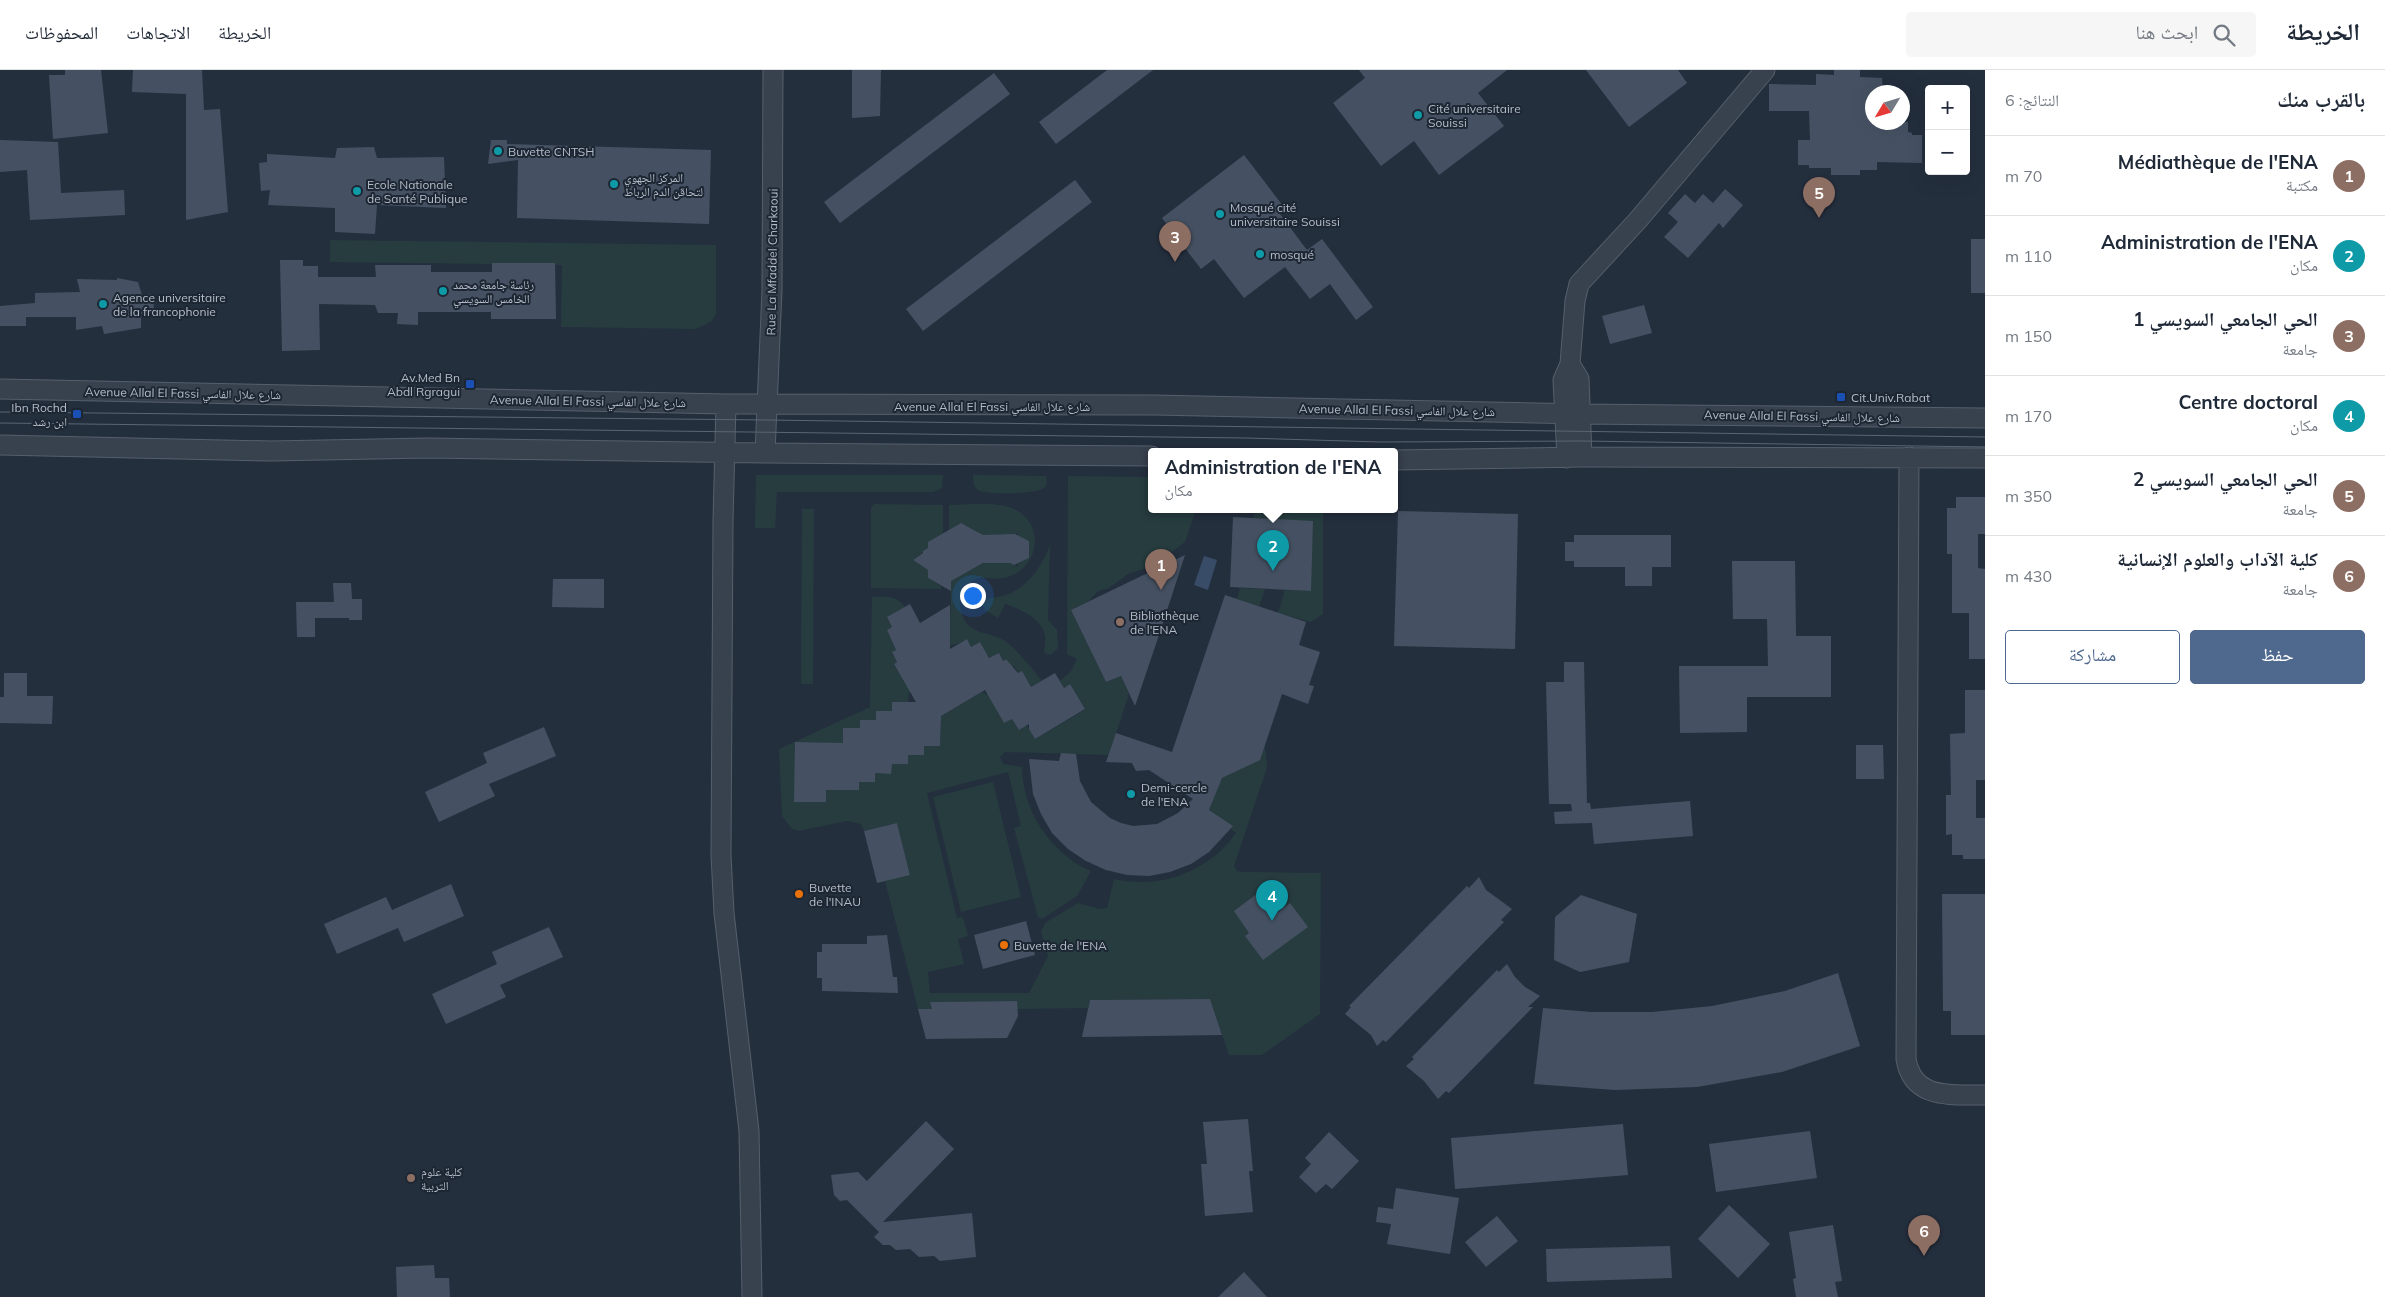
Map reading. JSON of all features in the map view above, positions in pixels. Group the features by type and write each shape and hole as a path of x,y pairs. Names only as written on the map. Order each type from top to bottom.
{"street":[{"name":"Rue La Mfaddel Charkaoui","path":"765,453 768,404 773,70"},
{"path":"1575,457 1573,414 1579,379 1570,364 1575,301 1579,284 1644,213 1765,70"},
{"name":"Avenue Allal El Fassi شارع علال الفاسي","path":"0,390 726,404 1154,405 1573,414 1985,418"},
{"path":"726,404 721,855 724,913 749,1131 752,1297"},
{"path":"0,445 271,451 427,448 1148,456"},
{"path":"1398,460 1575,457 1985,458"},
{"path":"1909,458 1906,1060 1910,1074 1923,1088 1934,1092 1985,1095"}],"green space":[{"path":"330,240 716,245 716,314 712,321 696,329 561,327 562,265 330,262"},
{"path":"756,475 943,475 942,488 933,492 777,492 775,528 755,528"},
{"path":"973,475 1046,476 1047,482 1044,488 1033,492 991,493 983,492 976,488"},
{"path":"1068,476 1148,477 1148,513 1195,513 1185,542 1153,566 1128,574 1109,588 1098,591 1089,601 1071,610 1106,682 1121,676 1129,694 1109,755 1005,752 1000,757 1003,764 1022,767 1023,783 1033,814 1052,842 1063,854 1091,871 1077,896 1042,919 1038,917 1014,828 1021,826 1008,772 927,793 957,918 963,917 968,936 958,939 964,964 928,972 930,993 1029,993 1048,956 1041,932 1045,923 1078,903 1100,909 1107,908 1114,879 1149,882 1166,879 1198,867 1225,846 1236,833 1231,829 1232,826 1208,809 1222,778 1241,769 1265,746 1267,768 1234,866 1237,871 1245,872 1321,873 1320,1014 1262,1055 1229,1055 1210,999 1090,1000 1088,1008 1017,1009 1017,1001 931,1002 932,1009 918,1009 885,881 910,874 897,823 864,831 861,824 847,821 798,831 791,828 782,816 779,749 870,707 872,597 894,598 905,607 887,618 892,627 887,630 896,650 892,653 897,662 894,664 899,673 925,693 909,693 908,702 892,702 892,711 876,711 876,720 860,720 860,728 843,748 826,743 795,742 795,802 826,802 826,790 859,790 859,782 875,782 875,773 891,774 891,764 908,764 908,755 924,755 924,746 940,746 941,716 982,692 1003,704 996,709 1004,723 1012,719 1019,730 1027,725 1035,739 1085,710 1070,684 1064,688 1060,681 1071,671 1077,659 1067,654"},
{"path":"874,504 943,505 943,534 928,542 928,548 913,560 928,570 928,578 941,586 941,589 871,588 871,508"},
{"path":"993,504 1004,506 1014,509 1030,523 1035,539 1034,547 1032,555 1023,568 1008,577 995,579 979,578 974,580 964,590 960,601 962,616 972,628 1002,639 1009,644 1042,681 1029,688 1014,666 1011,667 1006,659 1003,661 999,653 989,658 980,642 971,647 967,639 950,645 951,570 965,573 989,560 990,563 1010,563 1018,567 1018,563 1029,558 1029,541 1018,536 1018,533 990,539 965,525 949,534 949,505"},
{"path":"802,509 814,509 813,684 801,684"},
{"path":"1255,513 1323,513 1323,614 1311,622 1278,613 1285,590 1310,591 1313,522 1253,518"},
{"path":"1050,545 1048,620 1057,630 1058,648 1051,655 1044,653 1045,638 1043,630 1030,616 1005,604 998,618 985,610 983,605 989,598 1011,593 1028,581 1035,574"},
{"path":"1240,588 1265,589 1259,607 1237,599"},
{"path":"993,782 1021,897 961,912 933,797"}],"water":[{"path":"1204,556 1217,560 1208,590 1194,585"}],"building":[{"path":"65,70 101,70 108,133 53,139 49,75 65,75"},
{"path":"133,70 202,70 204,110 220,109 228,212 186,220 186,94 132,92"},
{"path":"852,70 881,70 880,116 852,118"},
{"path":"1107,70 1153,70 1056,144 1039,122"},
{"name":"Cité universitaire Souissi","path":"1359,70 1507,70 1478,93 1504,126 1439,175 1414,141 1381,166 1333,103 1365,78"},
{"path":"1586,70 1678,70 1687,83 1629,127"},
{"path":"1834,70 1860,70 1860,77 1882,78 1882,85 1865,85 1865,130 1908,130 1912,135 1922,135 1922,163 1877,162 1877,170 1860,170 1860,175 1831,175 1831,168 1809,168 1809,165 1798,165 1798,140 1810,140 1809,111 1769,111 1769,84 1816,85 1816,74 1834,75"},
{"path":"994,73 1010,94 840,223 824,202"},
{"path":"0,140 58,142 61,193 124,190 125,215 30,220 27,170 0,172"},
{"name":"المركز الجهوي لتحاقن الدم الرباط","path":"491,140 507,140 507,144 711,150 709,224 517,218 518,160 488,164"},
{"name":"Ecole Nationale de Santé Publique","path":"374,147 377,158 444,157 446,208 377,205 375,234 335,232 335,208 268,205 270,190 261,191 259,163 267,162 267,154 335,158 337,148"},
{"path":"1244,155 1283,206 1277,210 1307,250 1322,239 1373,307 1356,320 1330,284 1310,299 1285,267 1244,298 1214,259 1201,269 1162,218"},
{"path":"1075,180 1092,202 923,331 906,309"},
{"path":"1725,189 1743,205 1723,228 1719,223 1688,258 1664,237 1678,222 1668,213 1685,194 1695,203 1703,194 1713,203"},
{"path":"1971,239 1985,239 1985,293 1971,293"},
{"name":"رئاسة جامعة محمد الخامس السويسي","path":"280,260 303,260 303,266 318,266 318,277 376,277 375,265 431,265 431,272 492,272 492,263 555,263 556,319 491,319 491,312 418,312 418,325 397,324 398,313 378,313 375,305 319,304 320,350 282,351"},
{"name":"Agence universitaire de la francophonie","path":"117,278 138,282 142,295 153,294 154,312 141,314 141,328 104,334 102,326 76,330 76,317 26,317 26,326 0,326 0,306 35,303 35,293 80,292 77,279 117,280"},
{"path":"1644,305 1652,333 1610,344 1602,316"},
{"path":"1956,497 1985,497 1985,534 1978,534 1978,568 1985,569 1985,659 1969,659 1969,613 1952,613 1952,554 1947,554 1947,508 1956,508"},
{"path":"1398,511 1518,514 1515,649 1394,646"},
{"path":"1233,517 1313,521 1311,591 1230,587"},
{"path":"961,523 983,535 1015,534 1029,541 1029,558 1014,565 1010,563 983,563 951,581 951,591 928,578 928,570 913,560 928,548 928,542"},
{"path":"1574,535 1671,535 1671,567 1652,567 1652,586 1625,586 1625,567 1574,567 1574,561 1565,561 1565,542 1574,542"},
{"name":"Bibliothèque de l'ENA","path":"1185,555 1135,706 1121,676 1106,682 1071,610"},
{"path":"1732,561 1795,561 1796,636 1831,636 1831,697 1747,697 1747,732 1680,733 1679,666 1768,666 1767,619 1733,619"},
{"path":"553,579 604,579 604,608 552,607"},
{"path":"333,583 351,583 352,599 362,599 362,620 315,618 315,637 297,637 296,602 334,602"},
{"path":"1225,595 1306,622 1299,645 1320,652 1309,685 1314,686 1308,704 1282,694 1260,760 1222,778 1209,810 1233,826 1209,852 1191,864 1170,872 1149,876 1127,875 1106,870 1086,861 1068,849 1052,833 1041,814 1033,794 1029,759 1059,761 1061,753 1076,754 1080,781 1091,802 1110,818 1121,823 1133,826 1157,824 1178,813 1193,799 1149,770 1136,771 1132,763 1106,762 1116,733 1172,752"},
{"path":"910,604 920,623 950,605 950,649 967,639 971,647 980,642 989,658 999,653 1003,661 1006,659 1018,673 1022,671 1031,687 1055,673 1064,688 1070,684 1085,709 1035,739 1029,729 1029,724 1019,730 1012,719 1004,723 985,690 941,716 940,746 924,746 924,755 908,755 908,764 892,764 891,774 875,773 875,782 859,782 859,790 826,790 826,802 794,802 795,742 843,743 843,728 860,728 860,720 876,720 876,711 892,711 892,702 916,702 894,664 897,662 892,652 896,650 887,630 892,627 887,617"},
{"path":"1564,662 1584,662 1587,803 1590,803 1591,809 1690,801 1693,836 1594,844 1592,823 1555,824 1554,812 1572,811 1571,804 1549,804 1546,682 1564,682"},
{"path":"4,673 27,673 27,696 53,696 52,724 0,723 0,697 4,697"},
{"path":"1965,690 1985,690 1985,780 1976,780 1976,818 1985,818 1985,859 1963,859 1963,855 1952,855 1952,834 1946,835 1946,795 1951,795 1950,734 1965,733"},
{"path":"544,727 556,756 489,784 495,796 439,822 425,792 487,763 483,753"},
{"path":"1856,745 1883,745 1884,779 1856,779"},
{"path":"897,823 910,875 877,883 864,831"},
{"path":"1479,877 1486,890 1512,909 1501,920 1504,922 1386,1042 1383,1040 1377,1046 1371,1035 1345,1014 1351,1007 1349,1006 1467,886 1469,888"},
{"path":"451,884 464,916 404,942 398,928 337,954 324,924 386,897 392,910"},
{"path":"1258,893 1274,915 1290,903 1308,927 1263,960 1245,936 1249,933 1234,911"},
{"path":"1942,894 1985,894 1985,1035 1951,1035 1951,1011 1943,1011"},
{"path":"1581,895 1637,914 1629,962 1580,972 1554,960 1555,917"},
{"path":"1026,921 1035,955 983,969 974,935"},
{"path":"549,927 563,957 500,985 506,997 446,1024 432,994 497,964 492,952"},
{"path":"887,935 893,977 897,977 898,993 822,991 822,978 817,978 817,952 822,952 822,944 867,944 867,936"},
{"path":"1507,964 1515,977 1525,987 1540,996 1528,1007 1533,1007 1449,1093 1446,1091 1438,1099 1424,1081 1406,1066 1414,1059 1412,1057 1497,970 1499,972"},
{"path":"1838,973 1860,1046 1782,1072 1697,1087 1615,1090 1534,1084 1543,1008 1591,1012 1652,1012 1712,1006 1785,991"},
{"path":"1210,999 1222,1035 1082,1037 1090,1000"},
{"path":"1017,1001 1018,1016 1007,1038 926,1039 918,1009 932,1009 930,1002"},
{"path":"1248,1119 1253,1171 1249,1171 1253,1212 1205,1216 1201,1164 1207,1164 1203,1122"},
{"path":"926,1121 954,1149 883,1222 972,1213 976,1257 940,1261 934,1256 919,1257 910,1249 896,1250 890,1245 883,1245 874,1237 879,1232 847,1200 840,1201 834,1195 831,1175 858,1172 867,1181"},
{"path":"1623,1124 1628,1175 1455,1189 1451,1138"},
{"path":"1810,1131 1817,1178 1716,1192 1709,1144"},
{"path":"1329,1132 1359,1161 1332,1189 1326,1184 1316,1193 1299,1177 1311,1164 1305,1158"},
{"path":"1396,1188 1459,1198 1450,1254 1387,1244 1391,1224 1376,1222 1378,1207 1393,1209"},
{"path":"1729,1205 1770,1244 1738,1278 1698,1239"},
{"path":"1497,1216 1518,1241 1486,1267 1465,1242"},
{"path":"1833,1225 1842,1281 1835,1282 1838,1297 1796,1297 1793,1279 1796,1278 1789,1232"},
{"path":"1670,1246 1672,1278 1547,1282 1546,1249"},
{"path":"434,1265 435,1278 449,1278 450,1297 397,1297 396,1267"},
{"path":"1244,1272 1267,1297 1218,1297"}],"tram line":[{"path":"0,412 768,420 1985,437"},
{"path":"0,423 1246,438 1380,442 1582,441 1985,447"}],"place":[{"name":"Cité universitaire Souissi","path":"1418,115"},
{"name":"Buvette CNTSH","path":"498,151"},
{"name":"المركز الجهوي لتحاقن الدم الرباط","path":"614,184"},
{"name":"Ecole Nationale de Santé Publique","path":"357,191"},
{"name":"Mosqué cité universitaire Souissi","path":"1220,214"},
{"name":"الحي الجامعي السويسي 2","path":"1819,218"},
{"name":"mosqué","path":"1260,254"},
{"name":"الحي الجامعي السويسي 1","path":"1175,262"},
{"name":"رئاسة جامعة محمد الخامس السويسي","path":"443,291"},
{"name":"Agence universitaire de la francophonie","path":"103,304"},
{"name":"Av.Med Bn Abdl Rgragui","path":"470,384"},
{"name":"Cit.Univ.Rabat","path":"1841,397"},
{"name":"Ibn Rochd ابن رشد","path":"77,414"},
{"name":"Administration de l'ENA","path":"1273,571"},
{"name":"Médiathèque de l'ENA","path":"1161,590"},
{"name":"Bibliothèque de l'ENA","path":"1120,622"},
{"name":"Demi-cercle de l'ENA","path":"1131,794"},
{"name":"Buvette de l'INAU","path":"799,894"},
{"name":"Centre doctoral","path":"1272,921"},
{"name":"Buvette de l'ENA","path":"1004,945"},
{"name":"كلية علوم التربية","path":"411,1178"},
{"name":"كلية الآداب والعلوم الإنسانية","path":"1924,1256"}]}
